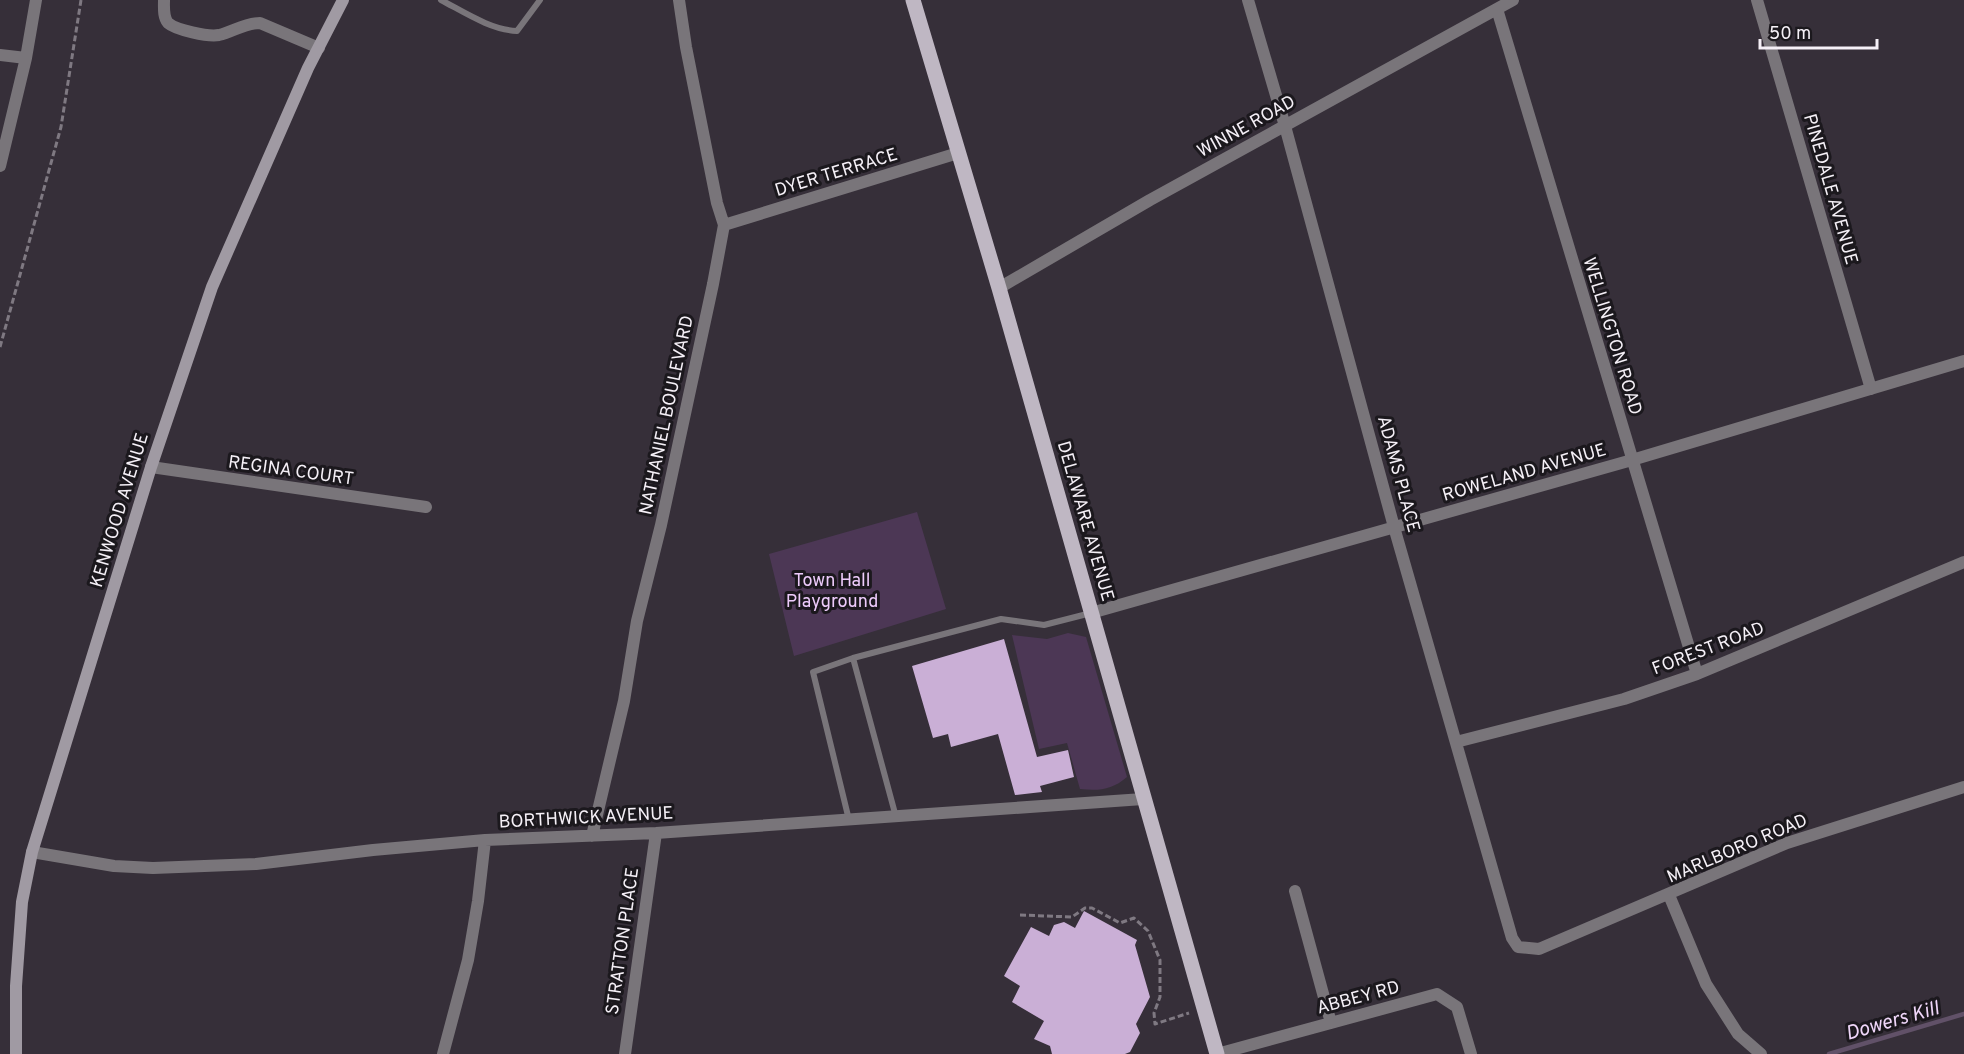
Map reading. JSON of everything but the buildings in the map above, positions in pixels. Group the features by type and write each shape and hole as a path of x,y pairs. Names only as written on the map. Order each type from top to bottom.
{"main road":[{"name":"KENWOOD AVENUE","path":"16,1054 16,975 22,902 32,852 151,467 212,287 342,0"},
{"name":"DELAWARE AVENUE","path":"913,0 999,288 1217,1054"}],"street":[{"path":"0,166 26,58 36,0"},
{"path":"164,0 164,16 169,24 189,31 219,35 249,23 260,23 319,48"},
{"name":"NATHANIEL BOULEVARD","path":"592,836 624,701 637,621 666,502 724,225 717,203 679,0"},
{"name":"ADAMS PLACE","path":"1248,0 1285,126 1394,526 1512,938 1518,947 1527,949"},
{"name":"WINNE ROAD","path":"999,288 1150,200 1513,0"},
{"name":"PINEDALE AVENUE","path":"1757,0 1871,388"},
{"name":"WELLINGTON ROAD","path":"1497,9 1697,674"},
{"path":"0,55 26,58"},
{"name":"DYER TERRACE","path":"724,225 957,153"},
{"name":"ROWELAND AVENUE","path":"1092,613 1632,460 1964,361"},
{"name":"REGINA COURT","path":"151,467 426,507"},
{"name":"FOREST ROAD","path":"1456,742 1624,699 1697,674 1964,562"},
{"name":"MARLBORO ROAD","path":"1527,949 1539,949 1787,843 1964,787"},
{"name":"BORTHWICK AVENUE","path":"32,852 114,866 153,868 256,864 485,840 656,833 1143,800"},
{"name":"STRATTON PLACE","path":"625,1054 656,833"},
{"path":"443,1054 468,960 485,840"},
{"path":"1295,891 1331,1023"},
{"path":"1669,895 1706,984 1738,1034 1761,1054"},
{"name":"ABBEY RD","path":"1217,1054 1437,993 1457,1007 1471,1054"}],"lane":[{"path":"441,0 487,23 517,31 540,0"},
{"path":"849,820 813,672 853,658 1001,619 1044,625 1092,613"},
{"path":"853,658 896,817"}],"path":[{"path":"0,347 61,127 81,0"},
{"path":"1020,915 1072,917 1085,908 1092,908 1120,923 1134,918 1148,931 1160,960 1160,997 1154,1012 1155,1024 1190,1013"}],"green space":[{"name":"Town Hall Playground","path":"917,512 946,609 794,656 769,554"},
{"path":"1068,633 1086,637 1127,777 1105,789 1080,789 1067,743 1039,749 1012,635 1047,639"}],"waterway":[{"name":"Dowers Kill","path":"1829,1054 1964,1014"}]}
